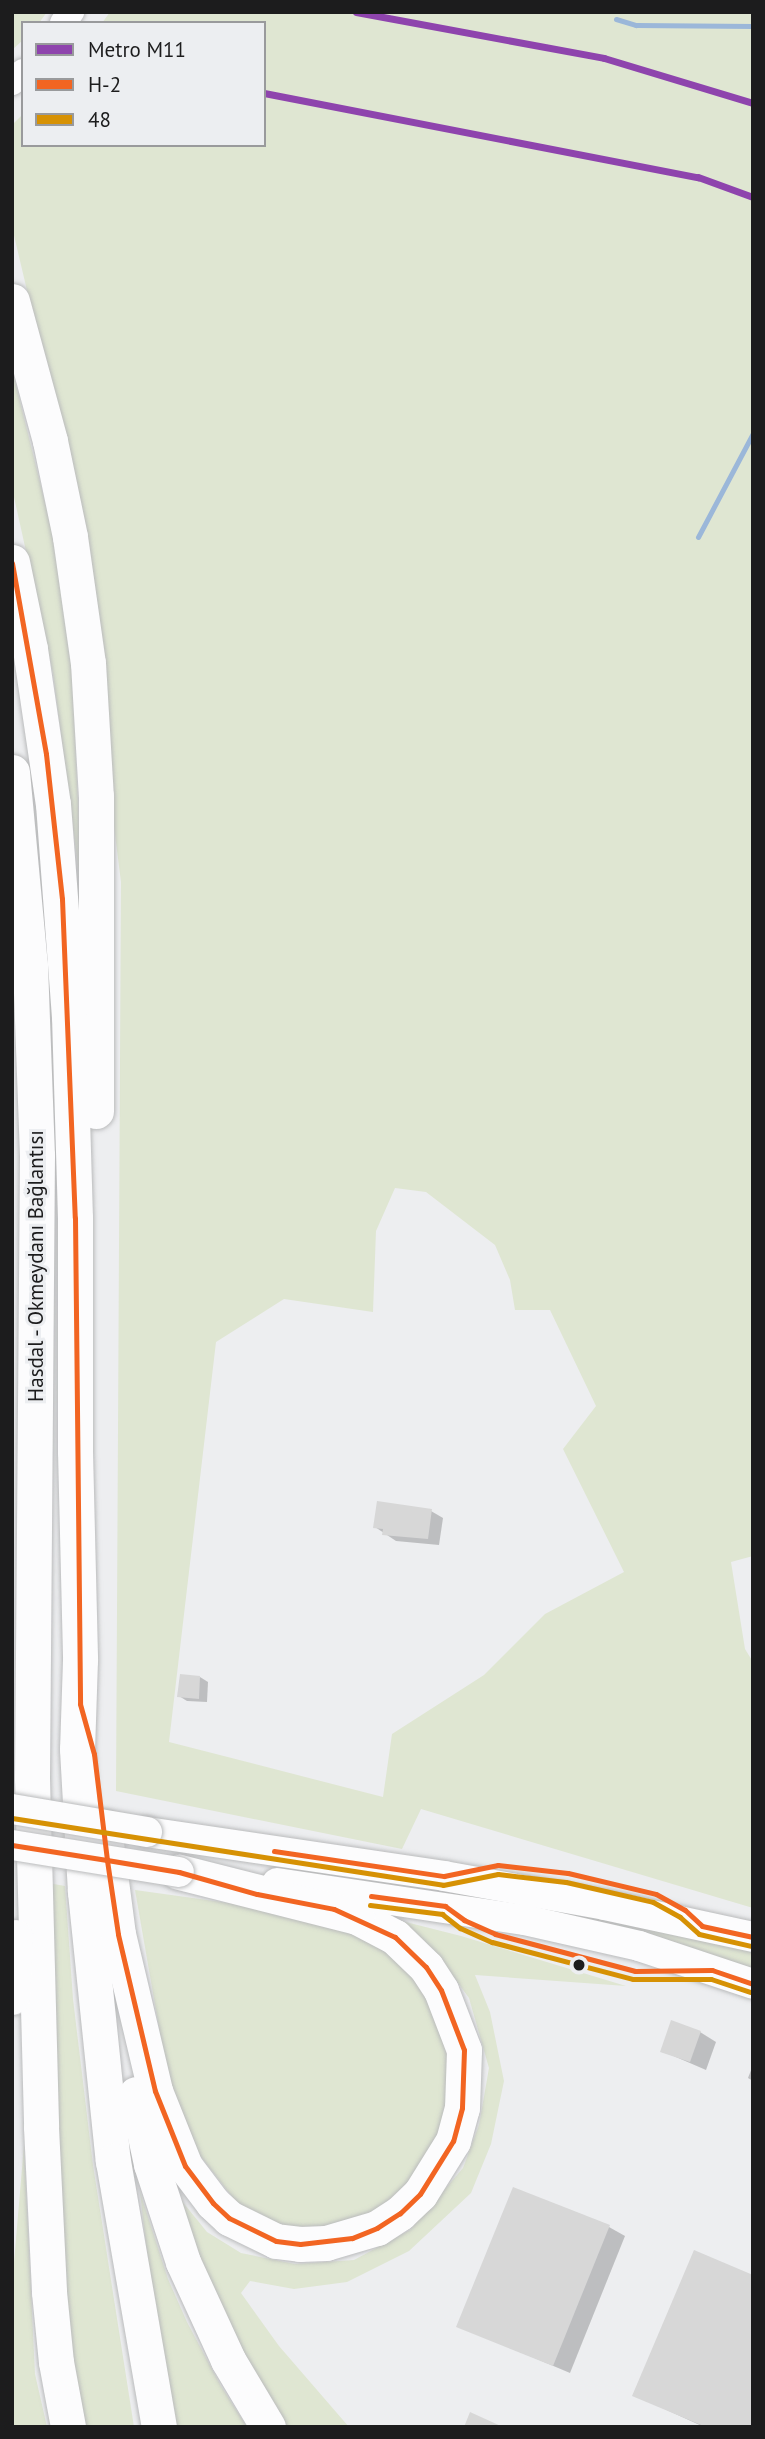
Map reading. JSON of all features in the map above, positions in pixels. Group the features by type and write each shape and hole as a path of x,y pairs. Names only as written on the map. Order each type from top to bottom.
{"highway":[{"path":"12,301 50,441 70,537 93,717 97,901 93,1384 88,1416 75,1451"},
{"name":"Hasdal - Okmeydanı Bağlantısı","path":"12,562 46,754 62,899 75,1218 75,1451 80,1704"},
{"name":"Hasdal - Okmeydanı Bağlantısı","path":"12,772 33,1014 38,1216 32,1760 41,2127 48,2292 56,2362 68,2427"},
{"path":"12,1062 17,1117 20,1292 37,1380"},
{"path":"80,1704 94,1754 118,1934 120,1994 148,2151 168,2221 208,2318 228,2360 268,2427"},
{"path":"80,1704 76,1749 78,1800 98,2029 113,2161 159,2427"},
{"path":"12,1997 21,1786 32,1760"},
{"path":"118,1934 165,2122 185,2166 213,2203 229,2218 276,2241 326,2243 377,2228 420,2194 453,2141 462,2108 465,2075 464,2050 456,2022 442,1990 426,1967 395,1937 357,1917 179,1872"}],"main road":[{"path":"12,1809 444,1876 605,1905 753,1937"},
{"path":"12,1845 179,1872 388,1898 525,1920 639,1946 753,1984"}],"green space":[{"path":"12,12 47,12 40,21 21,21 21,42 12,50"},
{"path":"110,12 753,12 753,1556 731,1562 745,1649 753,1662 753,1908 421,1809 402,1849 116,1791 121,882 90,637 52,396 12,227 12,125 21,116 21,147 266,147 266,21 103,21","holes":["395,1188 426,1192 495,1245 510,1280 515,1310 550,1310 596,1406 563,1449 624,1572 545,1614 484,1675 392,1734 383,1797 169,1742 216,1342 284,1299 373,1312 376,1231"]},
{"path":"12,369 54,539 72,669 82,896 53,673 12,488"},
{"path":"48,1883 65,1886 73,1999 93,2165 134,2427 80,2427 58,2290"},
{"path":"135,1890 308,1914 373,1932 425,1982 454,2078 450,2116 412,2186 353,2225 285,2228 237,2203 198,2153 181,2119 165,2062"},
{"path":"582,1914 753,1950 753,1970 582,1919"},
{"path":"390,1918 461,1936 626,1986 475,1975 490,2012 504,2081 491,2144 471,2193 409,2251 347,2282 294,2289 250,2281 241,2293 279,2346 349,2427 287,2427 244,2360 205,2278 181,2200 207,2232 241,2253 295,2264 354,2260 410,2230 463,2168 479,2125 489,2068 469,1998 434,1950"},
{"path":"24,2145 35,2374 47,2427 12,2427 12,2286"},
{"path":"140,2192 168,2279 187,2322 221,2386 247,2427 174,2427 155,2326"}],"building":[{"path":"377,1501 432,1509 428,1539 382,1535 383,1529 373,1528"},
{"path":"180,1674 200,1676 199,1699 177,1697"},
{"path":"671,2020 701,2031 690,2062 660,2052"},
{"path":"513,2187 610,2225 553,2366 456,2327"},
{"path":"694,2250 753,2275 753,2427 706,2427 632,2396"},
{"path":"470,2412 503,2427 464,2427"}],"waterway":[{"path":"616,19 636,25 753,26"},
{"path":"698,537 753,433"}],"metro line":[{"name":"M11","path":"356,12 604,58 753,103"},
{"name":"M11","path":"266,93 698,177 753,197"}],"transit line":[{"name":"H-2","path":"12,563 46,754 62,899 75,1218 80,1704 94,1754 107,1860"},
{"name":"48","path":"12,1818 443,1885 498,1874 566,1882 653,1902 680,1917 699,1934 751,1946"},
{"name":"H-2","path":"12,1845 107,1860"},
{"name":"H-2","path":"274,1851 444,1876 498,1865 568,1873 656,1894 685,1910 702,1926 753,1937"},
{"name":"H-2","path":"107,1860 179,1872 257,1894 334,1909 395,1937 426,1967 441,1990 464,2050 462,2108 453,2141 420,2194 400,2213 377,2228 352,2238 300,2244 276,2241 229,2218 213,2203 185,2166 155,2091 118,1934 107,1860"},
{"name":"H-2","path":"371,1896 445,1906 464,1920 495,1934 635,1971 712,1970 753,1984"},
{"name":"48","path":"370,1905 442,1914 460,1928 492,1942 633,1979 711,1979 750,1992"}]}
